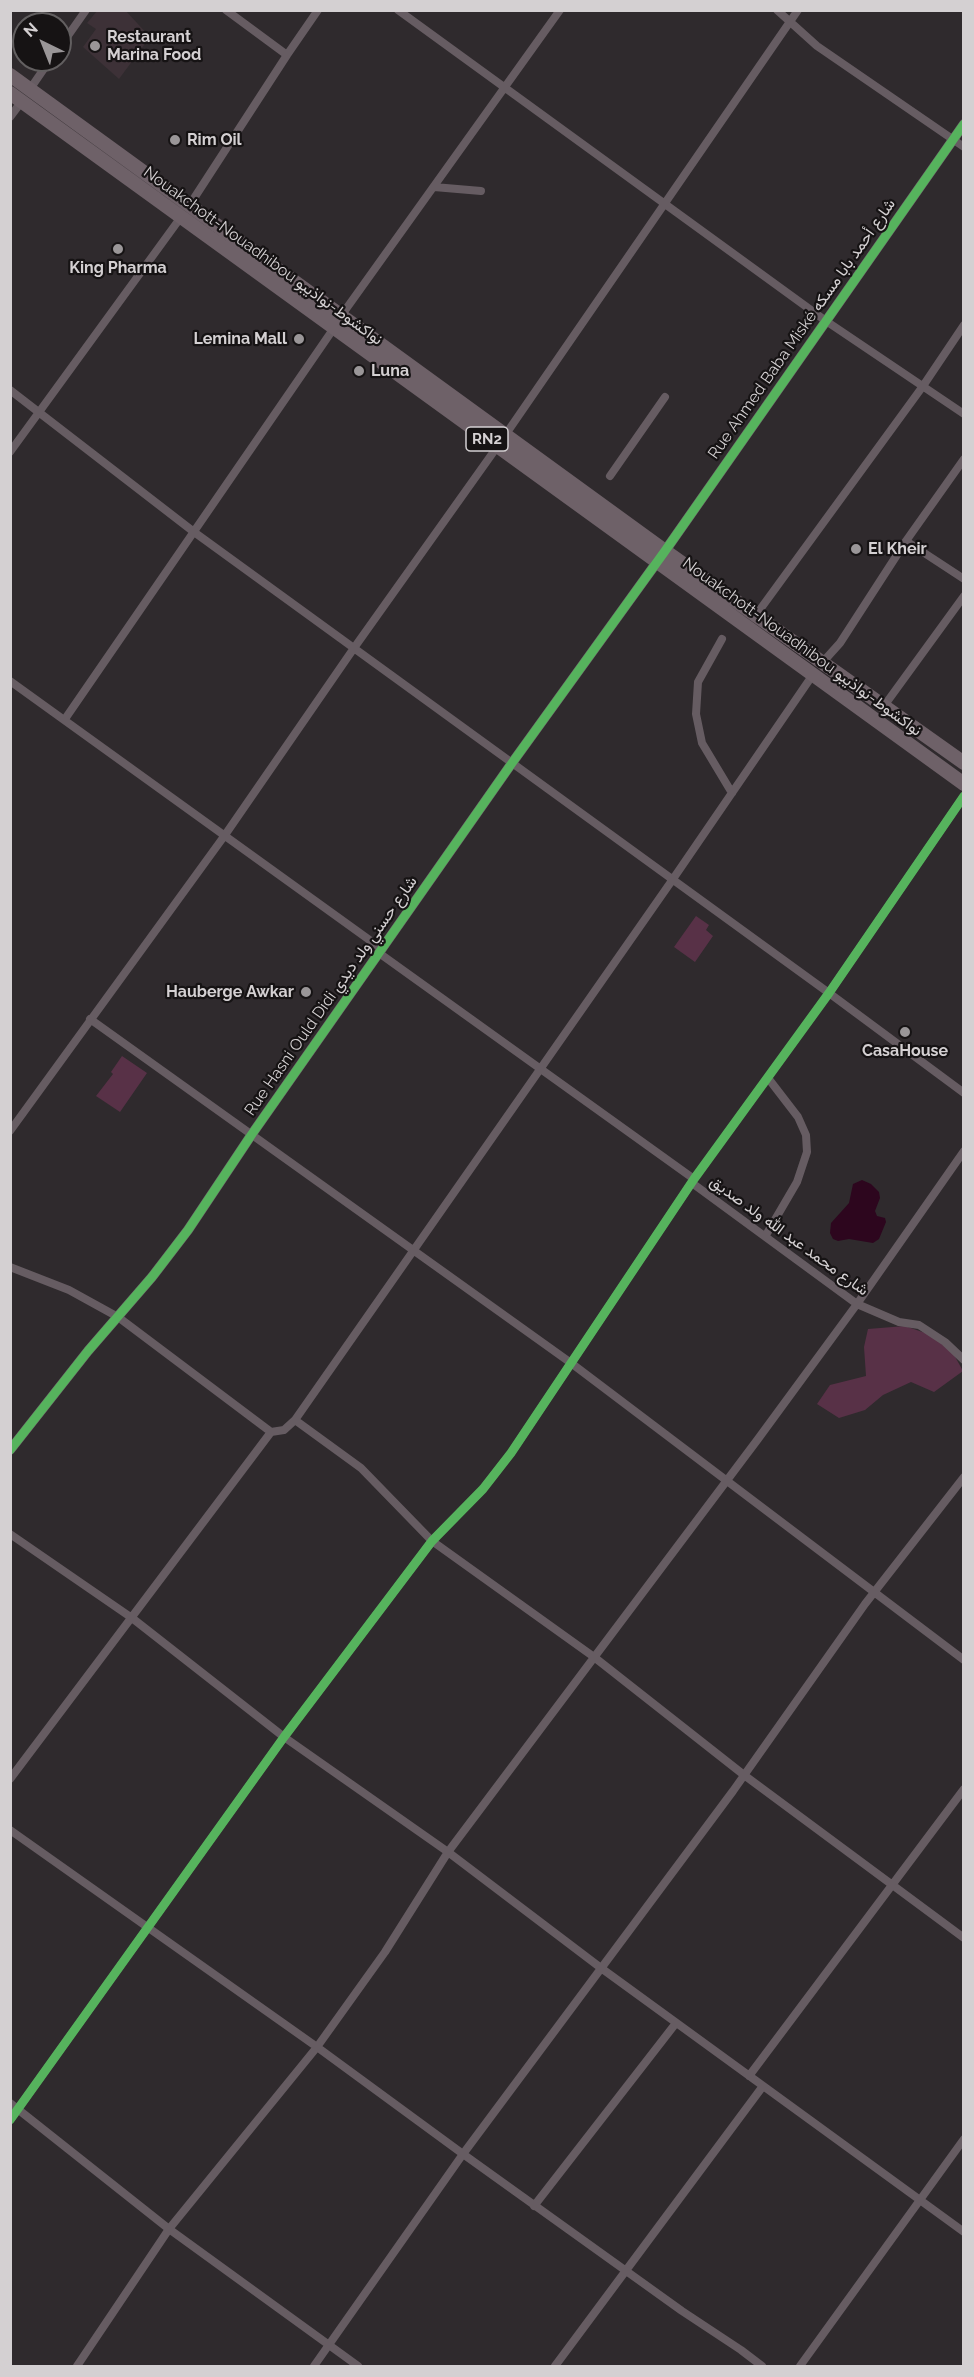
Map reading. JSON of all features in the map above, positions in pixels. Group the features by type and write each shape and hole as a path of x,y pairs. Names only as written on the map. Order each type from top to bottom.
{"highway":[{"name":"Nouakchott-Nouadhibou نواكشوط-نواذيبو","path":"10,75 30,88 185,212"},
{"name":"Nouakchott-Nouadhibou نواكشوط-نواذيبو","path":"16,97 185,212 338,322 661,557 812,675 963,784"},
{"name":"Nouakchott-Nouadhibou نواكشوط-نواذيبو","path":"661,557 756,615 963,763"}],"street":[{"path":"72,29 86,10"},
{"path":"226,10 287,55"},
{"path":"10,452 185,212 318,10"},
{"path":"398,10 826,321 963,414"},
{"path":"65,719 338,322 560,10"},
{"path":"777,10 817,46 963,147"},
{"path":"10,1131 225,835 501,441 798,10"},
{"path":"30,88 41,72"},
{"path":"10,117 16,97"},
{"name":"Rue Ahmed Baba Miské شارع أحمد بابا مسكه","path":"661,557 963,124"},
{"path":"434,186 481,191"},
{"path":"756,615 922,386 963,325"},
{"path":"10,390 194,532 673,879 963,1093"},
{"path":"610,476 665,397"},
{"path":"822,663 840,643 906,541 963,459"},
{"path":"906,541 963,579"},
{"name":"Rue Hasni Ould Didi شارع حسني ولد ديدي","path":"10,1450 188,1230 252,1134 512,763 661,557"},
{"path":"884,706 963,596"},
{"path":"722,639 698,682 696,714 702,743 732,793"},
{"path":"10,1779 271,1432 284,1430 295,1420 673,879 812,675"},
{"name":"شارع محمد عبد الله ولد صديق","path":"10,681 225,835 857,1304 899,1322 919,1325 945,1342 963,1360"},
{"path":"10,2120 284,1737 432,1541 483,1489 693,1181 829,993 963,796"},
{"path":"90,1019 571,1363 963,1660"},
{"path":"766,1235 796,1182 807,1152 806,1134 798,1117 768,1078"},
{"path":"77,2367 169,2229 317,2047 385,1952 448,1852 857,1304 963,1151"},
{"path":"10,1267 69,1290 118,1317 271,1432"},
{"path":"295,1420 361,1468 432,1541 594,1657 744,1775 963,1938"},
{"path":"314,2367 462,2154 744,1775 874,1592 963,1478"},
{"path":"10,1534 132,1618 284,1737 448,1852 601,1968 963,2232"},
{"path":"749,2076 893,1886 963,1789"},
{"path":"10,1830 317,2047 462,2154 762,2367"},
{"path":"534,2205 676,2023"},
{"path":"555,2367 763,2086"},
{"path":"10,2103 169,2229 358,2367"},
{"path":"800,2367 963,2139"}],"shaded area":[{"path":"97,11 126,11 150,37 119,79 83,47 96,29 87,23"},
{"path":"696,916 709,925 706,930 713,936 695,962 674,947"},
{"path":"122,1056 147,1073 120,1112 96,1096 113,1074 111,1072"},
{"path":"862,1180 871,1184 879,1192 880,1198 875,1211 877,1216 885,1218 886,1222 879,1239 873,1243 833,1239 830,1233 831,1223 849,1203 853,1184"},
{"path":"905,1326 931,1335 953,1353 963,1371 934,1392 911,1382 883,1395 865,1410 839,1418 817,1404 830,1385 866,1376 864,1347 868,1329"}],"cycle path":[{"path":"10,1450 188,1230 252,1134 512,763 665,551 964,124"},
{"path":"10,2120 284,1737 432,1541 483,1489 511,1453 694,1179 829,993 964,796"}],"place":[{"name":"Restaurant Marina Food","path":"95,46"},
{"name":"Rim Oil","path":"175,140"},
{"name":"King Pharma","path":"118,249"},
{"name":"Lemina Mall","path":"299,339"},
{"name":"Luna","path":"359,371"},
{"name":"El Kheir","path":"856,549"},
{"name":"Hauberge Awkar","path":"306,992"},
{"name":"CasaHouse","path":"905,1032"}]}
